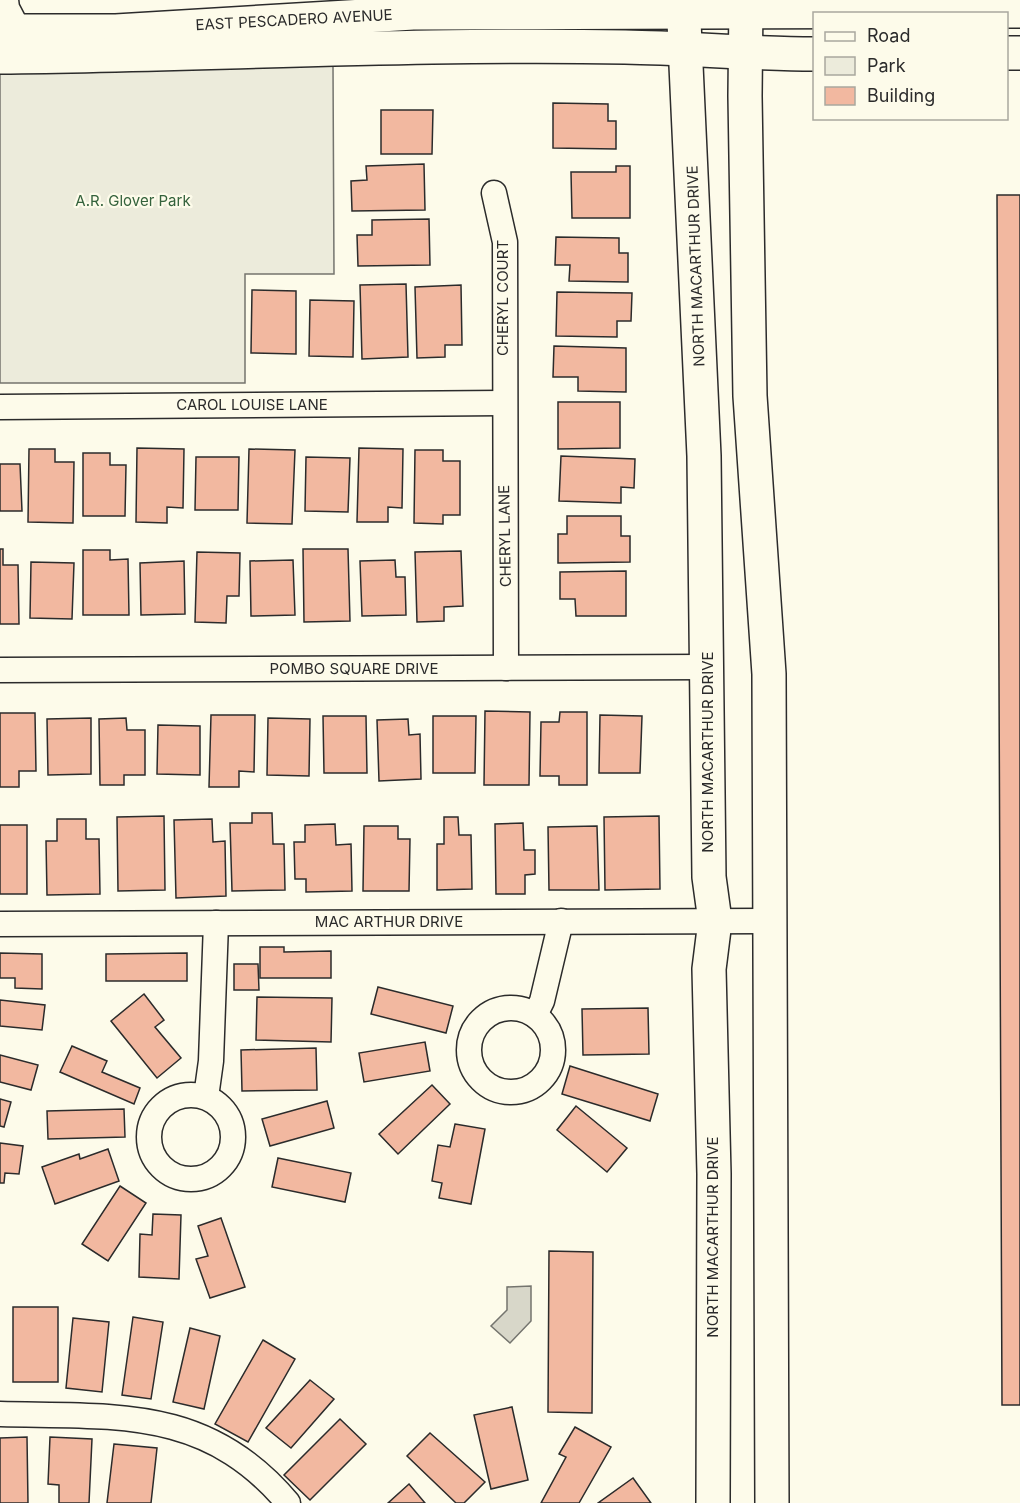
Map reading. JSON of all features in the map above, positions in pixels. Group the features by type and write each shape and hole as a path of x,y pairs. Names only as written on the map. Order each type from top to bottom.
{"main road":[{"name":"EAST PESCADERO AVENUE","path":"10,31 116,31 413,13 683,5 1020,11"},
{"name":"NORTH MACARTHUR DRIVE","path":"683,5 704,456 709,877 715,921 709,969 714,1174 713,1503"},
{"path":"746,5 750,396 769,674 772,1503"},
{"name":"EAST PESCADERO AVENUE","path":"0,57 182,55 318,49 625,47 813,54"}],"street":[{"path":"6,0 10,31"},
{"name":"CHERYL COURT","path":"494,193 505,242 503,403"},
{"name":"CAROL LOUISE LANE","path":"0,407 503,403"},
{"name":"CHERYL LANE","path":"503,403 506,668"},
{"name":"POMBO SQUARE DRIVE","path":"0,670 708,667"},
{"path":"535,1015 542,1001 561,921"},
{"name":"MAC ARTHUR DRIVE","path":"0,924 770,921"},
{"path":"206,1097 211,1061 216,923"},
{"path":"0,1414 126,1418 173,1425 218,1443 255,1468 288,1503"}],"green space":[{"name":"A.R. Glover Park","path":"333,66 334,274 245,274 245,383 0,383 0,67"}],"shaded area":[{"path":"531,1286 531,1321 510,1343 491,1326 507,1310 507,1287"}],"building":[{"path":"553,103 608,104 608,121 616,121 616,149 553,148"},
{"path":"381,110 433,110 432,154 381,154"},
{"path":"424,164 425,210 352,211 351,181 367,180 366,166"},
{"path":"616,166 630,166 630,218 572,218 571,172 616,172"},
{"path":"997,195 1020,195 1020,1405 1002,1405"},
{"path":"429,219 430,265 358,266 357,235 372,235 372,220"},
{"path":"556,237 619,238 619,253 628,253 628,282 569,281 570,265 555,265"},
{"path":"406,284 408,357 362,359 360,285"},
{"path":"461,285 462,345 445,345 445,357 417,358 415,287"},
{"path":"252,290 296,291 296,354 251,353"},
{"path":"557,292 632,293 631,321 617,321 617,337 556,336"},
{"path":"310,300 354,301 353,357 309,356"},
{"path":"554,346 626,348 626,392 578,391 578,377 553,377"},
{"path":"558,402 620,402 620,448 558,449"},
{"path":"137,448 184,449 183,508 167,507 167,523 136,522"},
{"path":"359,448 403,449 402,508 388,507 388,522 357,522"},
{"path":"29,449 55,449 55,462 74,462 73,523 28,522"},
{"path":"249,449 295,450 292,524 247,523"},
{"path":"415,450 443,450 443,461 460,461 460,515 443,515 443,524 414,523"},
{"path":"83,453 110,453 110,465 126,465 125,516 83,516"},
{"path":"561,456 635,459 634,488 621,487 621,503 559,501"},
{"path":"196,457 239,457 238,510 195,510"},
{"path":"306,457 350,458 348,512 305,511"},
{"path":"0,464 20,464 22,511 0,511"},
{"path":"567,516 621,516 621,536 630,536 630,562 558,563 558,534 567,534"},
{"path":"0,549 3,549 3,565 18,565 19,624 0,624"},
{"path":"303,549 348,549 350,621 304,622"},
{"path":"83,550 110,550 110,560 128,559 129,615 83,615"},
{"path":"461,551 463,606 444,607 444,621 417,622 415,552"},
{"path":"197,552 240,553 239,596 227,596 226,623 195,622"},
{"path":"293,560 295,615 251,616 250,561"},
{"path":"395,560 396,577 405,577 406,615 362,616 360,561"},
{"path":"184,561 185,614 141,615 140,563"},
{"path":"31,562 74,563 72,619 30,618"},
{"path":"626,571 626,616 576,616 575,599 560,599 560,572"},
{"path":"485,711 530,712 529,785 484,785"},
{"path":"560,712 587,712 587,785 559,785 559,776 540,776 541,722 559,722"},
{"path":"0,713 35,713 36,771 19,771 19,787 0,787"},
{"path":"211,715 255,715 254,772 239,771 239,787 209,787"},
{"path":"600,715 642,716 640,773 599,773"},
{"path":"323,716 366,716 367,773 324,773"},
{"path":"433,716 476,716 475,773 433,773"},
{"path":"91,718 91,774 48,775 47,719"},
{"path":"126,718 127,730 145,730 145,775 124,775 124,785 100,785 99,719"},
{"path":"268,718 310,719 309,776 267,775"},
{"path":"408,719 409,735 420,734 421,779 379,781 377,720"},
{"path":"158,725 200,726 200,775 157,774"},
{"path":"252,813 272,813 273,844 284,844 285,890 232,891 230,823 252,823"},
{"path":"164,816 165,890 118,891 117,817"},
{"path":"659,816 660,889 605,890 604,817"},
{"path":"444,817 458,817 459,835 471,835 472,889 437,890 437,844 444,844"},
{"path":"57,819 86,819 86,839 99,839 100,894 47,895 46,841 57,841"},
{"path":"212,819 213,842 225,841 226,896 176,898 174,820"},
{"path":"523,823 524,850 535,850 535,874 525,875 525,894 496,894 495,824"},
{"path":"335,824 336,845 351,844 352,891 306,892 306,879 295,879 294,842 305,842 305,825"},
{"path":"0,825 27,825 27,894 0,894"},
{"path":"364,826 398,826 398,839 410,839 409,891 363,891"},
{"path":"597,826 599,890 549,890 548,827"},
{"path":"260,947 284,947 284,952 331,951 331,978 260,978"},
{"path":"0,953 42,954 42,989 15,988 15,978 0,978"},
{"path":"187,953 187,981 106,981 106,954"},
{"path":"234,964 258,964 259,990 234,990"},
{"path":"378,987 453,1006 446,1033 371,1014"},
{"path":"144,994 164,1020 155,1027 181,1058 157,1078 111,1021"},
{"path":"257,997 332,998 331,1042 256,1040"},
{"path":"0,1000 45,1005 42,1030 0,1026"},
{"path":"648,1008 649,1054 583,1055 582,1009"},
{"path":"425,1042 430,1071 364,1082 359,1053"},
{"path":"72,1046 107,1061 102,1072 140,1088 134,1104 60,1072"},
{"path":"316,1048 317,1090 242,1091 241,1050"},
{"path":"0,1055 38,1065 31,1090 0,1082"},
{"path":"570,1066 658,1094 650,1121 562,1094"},
{"path":"432,1085 450,1104 398,1154 379,1134"},
{"path":"0,1099 11,1102 4,1127 0,1126"},
{"path":"327,1101 334,1128 270,1146 262,1119"},
{"path":"576,1106 627,1148 607,1172 557,1130"},
{"path":"124,1109 125,1137 48,1139 47,1111"},
{"path":"455,1124 485,1129 471,1204 439,1198 442,1183 432,1181 438,1145 450,1147"},
{"path":"0,1143 23,1146 19,1174 5,1173 4,1183 0,1183"},
{"path":"108,1149 119,1181 55,1204 42,1167 79,1154 80,1159"},
{"path":"278,1158 351,1173 345,1202 272,1187"},
{"path":"120,1186 146,1203 108,1261 82,1244"},
{"path":"153,1214 181,1215 179,1279 139,1277 140,1234 152,1235"},
{"path":"221,1218 245,1287 210,1298 196,1259 208,1256 198,1226"},
{"path":"549,1251 593,1252 592,1413 548,1412"},
{"path":"13,1307 58,1307 58,1382 13,1382"},
{"path":"133,1317 163,1322 151,1399 122,1395"},
{"path":"73,1318 109,1322 102,1392 66,1388"},
{"path":"190,1328 220,1336 204,1409 173,1402"},
{"path":"263,1340 295,1359 248,1442 215,1424"},
{"path":"310,1380 334,1399 291,1448 266,1428"},
{"path":"512,1407 528,1480 491,1489 474,1415"},
{"path":"340,1419 366,1444 310,1500 284,1475"},
{"path":"575,1427 611,1447 579,1503 541,1503 566,1457 559,1454"},
{"path":"430,1433 485,1482 464,1503 456,1503 407,1456"},
{"path":"27,1437 28,1503 0,1503 0,1438"},
{"path":"50,1437 92,1439 89,1503 59,1503 59,1485 48,1484"},
{"path":"114,1444 157,1448 151,1503 107,1503"},
{"path":"633,1478 651,1503 598,1503"},
{"path":"409,1484 425,1503 388,1503"}]}
